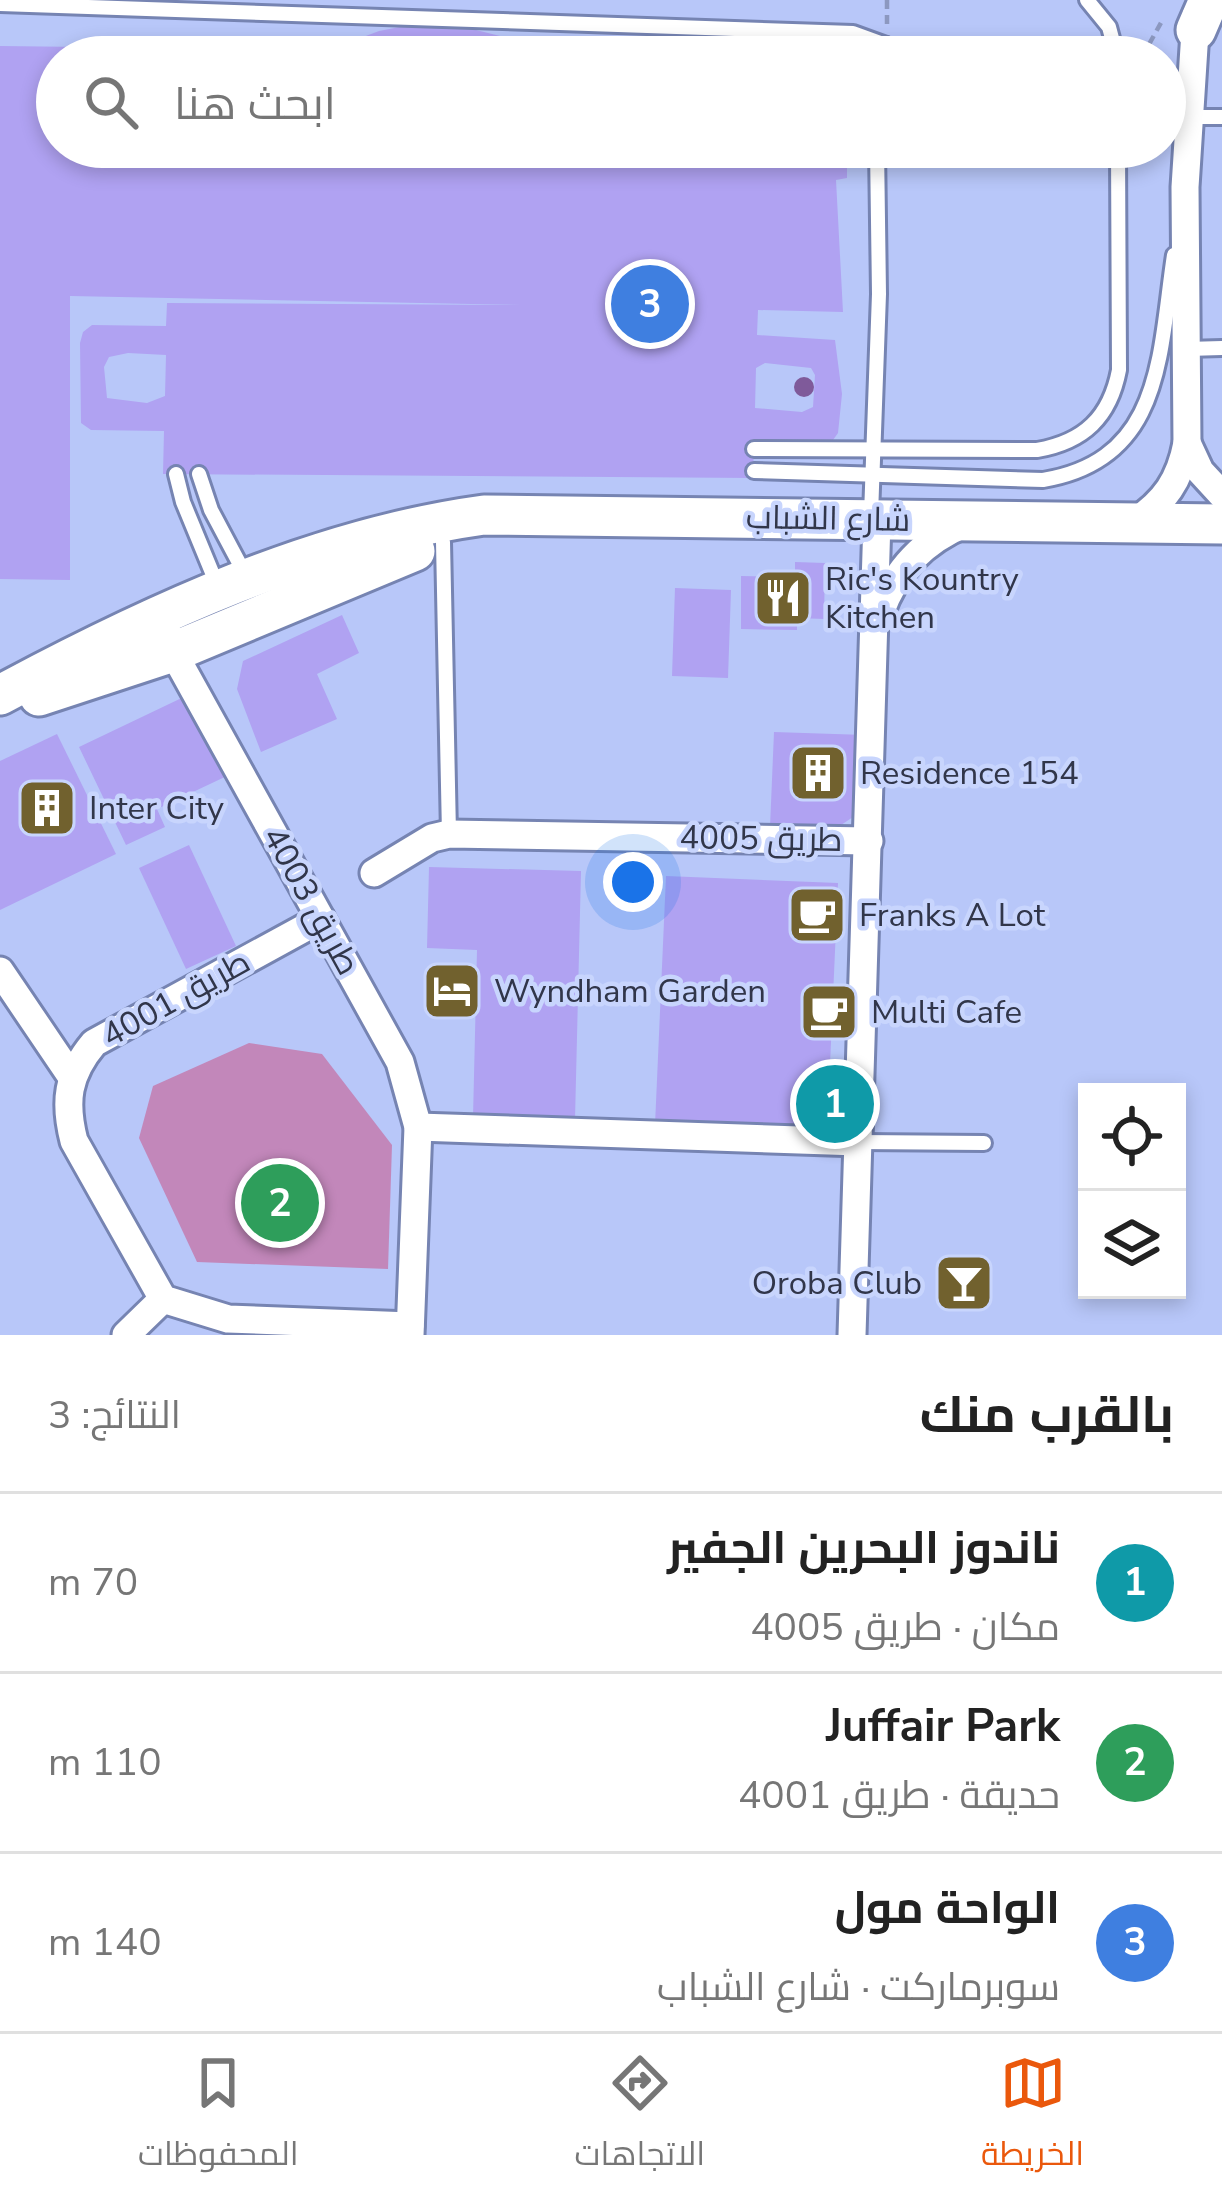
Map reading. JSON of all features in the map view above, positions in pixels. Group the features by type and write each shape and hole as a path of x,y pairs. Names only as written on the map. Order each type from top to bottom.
{"street":[{"path":"1133,523 1171,490 1187,443 1185,187 1191,12"},
{"path":"1187,443 1200,471 1222,495"},
{"name":"شارع الشباب","path":"0,695 98,644 170,633 234,586 381,535 484,515 1222,524"},
{"name":"شارع الشباب","path":"0,709 170,633 524,516"},
{"name":"طريق 4005","path":"852,1335 869,841 874,520"},
{"name":"طريق 4005","path":"873,640 881,608 905,566 942,533 972,520"},
{"name":"طريق 4003","path":"170,633 400,1062 418,1127 410,1330"},
{"name":"طريق 4005","path":"374,873 432,838 449,834 869,841"},
{"name":"طريق 4001","path":"163,1299 74,1142 68,1117 71,1076 94,1043 321,919"},
{"path":"0,971 71,1076"},
{"path":"418,1127 859,1142"},
{"path":"126,1335 163,1299 228,1327 410,1330"}],"lane":[{"path":"1087,0 1099,12 1109,36"},
{"path":"0,4 859,36"},
{"path":"1189,117 1222,117"},
{"path":"874,520 869,474 879,294 877,168"},
{"path":"754,448 1037,450 1077,439 1094,426 1115,391 1119,370 1118,168"},
{"path":"754,471 1042,480 1082,470 1117,448 1131,434 1150,398 1185,187"},
{"path":"1187,349 1222,349"},
{"path":"176,474 183,502 234,586"},
{"path":"199,474 234,586"},
{"path":"443,542 449,834"},
{"path":"859,1142 983,1143"}],"path":[{"path":"1165,36 1191,12"}],"shaded area":[{"path":"249,1043 322,1054 392,1145 388,1269 197,1262 139,1138 153,1086"}],"building":[{"path":"436,20 500,36 366,36"},
{"path":"0,46 36,46 36,168 847,168 847,178 836,180 843,312 758,310 757,335 835,340 842,394 838,433 833,440 754,442 753,478 163,474 164,431 91,430 81,423 80,343 83,332 92,325 166,326 167,303 521,305 70,296 70,580 0,579","holes":["166,355 165,396 147,403 107,398 104,367 109,357","765,363 811,368 815,375 813,407 802,412 755,408 756,368"]},
{"name":"Ric's Kountry Kitchen","path":"795,562 825,563 824,619 797,618 797,630 741,629 741,576 795,577"},
{"path":"675,588 731,590 728,678 672,676"},
{"path":"342,615 359,653 317,674 337,719 261,752 237,689 243,661"},
{"path":"190,694 229,775 157,809 165,827 126,845 79,747"},
{"name":"Residence 154","path":"774,732 865,735 862,811 835,829 770,827"},
{"name":"Inter City","path":"57,734 116,854 0,910 0,761"},
{"path":"189,845 236,946 186,969 139,868"},
{"path":"429,867 581,871 575,1120 473,1118 477,950 427,948"},
{"path":"666,876 838,883 827,1133 655,1125"}],"place":[{"name":"الواحة مول","path":"650,304"},
{"name":"Ric's Kountry Kitchen","path":"783,598"},
{"name":"Residence 154","path":"818,773"},
{"name":"Inter City","path":"47,808"},
{"name":"Franks A Lot","path":"817,915"},
{"name":"Wyndham Garden","path":"452,991"},
{"name":"Multi Cafe","path":"829,1012"},
{"name":"ناندوز البحرين الجفير","path":"835,1104"},
{"name":"Juffair Park","path":"280,1203"},
{"name":"Oroba Club","path":"964,1283"}]}
